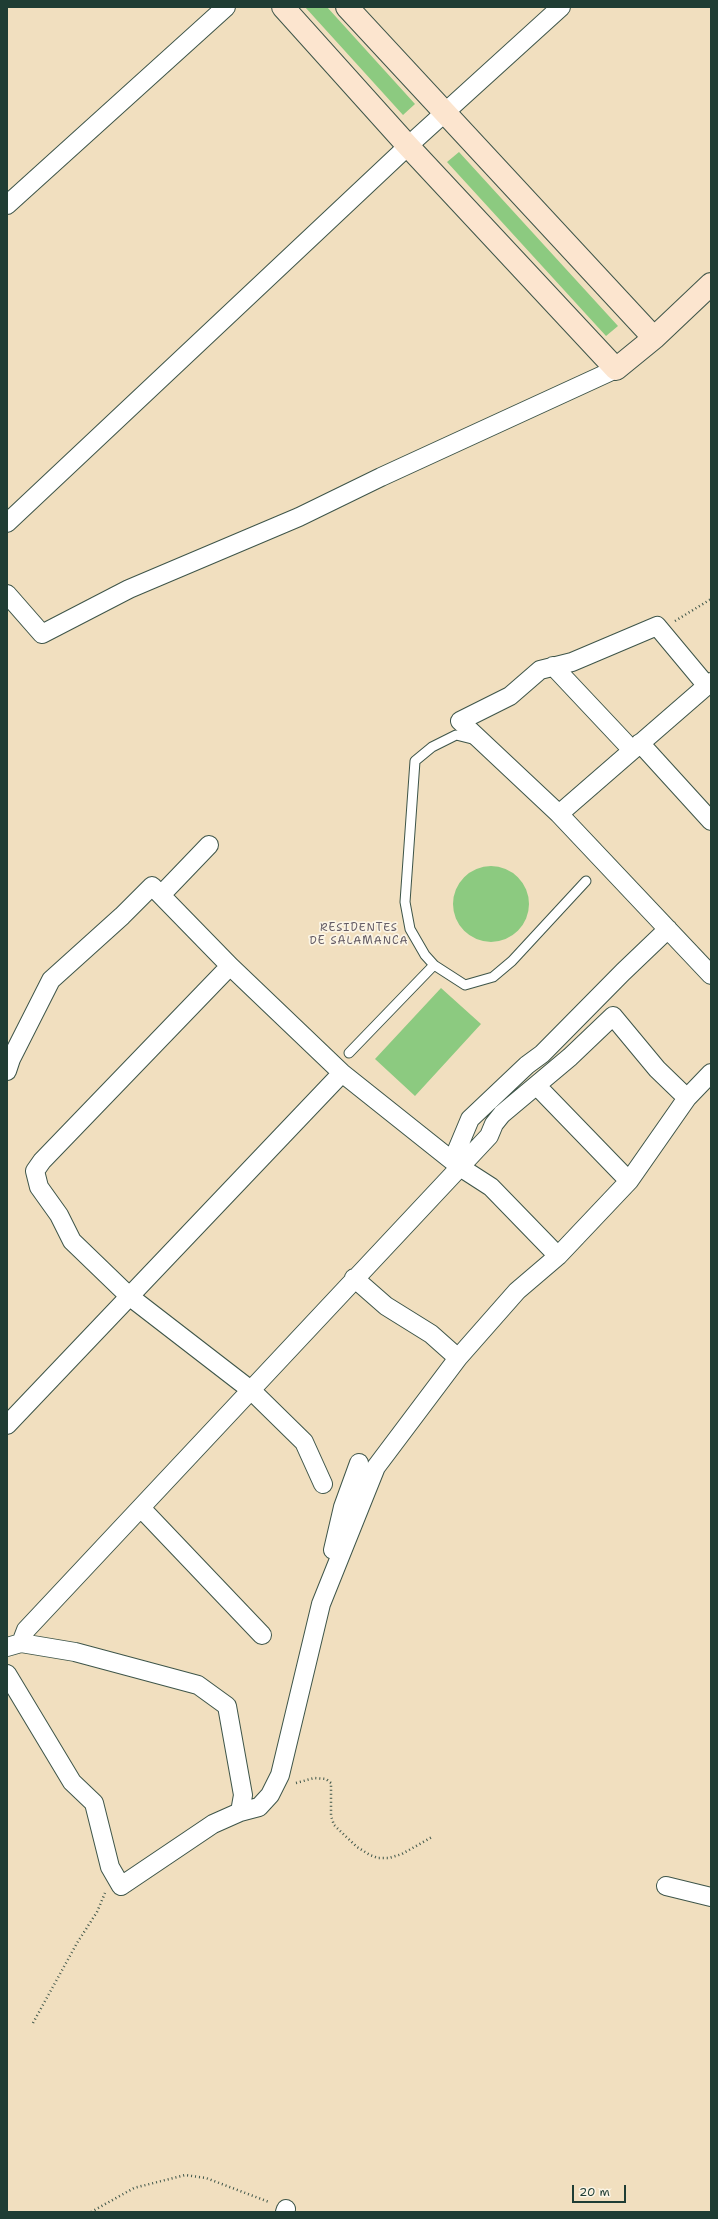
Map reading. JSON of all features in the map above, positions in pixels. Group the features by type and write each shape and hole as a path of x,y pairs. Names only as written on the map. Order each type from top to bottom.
{"street":[{"path":"7,205 226,7"},
{"path":"283,7 408,146 616,369"},
{"path":"347,7 654,338"},
{"path":"7,523 408,146 561,7"},
{"path":"7,594 42,634 129,589 299,518 395,470 616,369 654,338 711,284"},
{"path":"559,814 709,684 658,626 572,662 540,670 510,696 460,721 559,814 711,975"},
{"path":"553,666 711,820"},
{"path":"161,895 209,846"},
{"path":"7,1071 11,1059 51,980 122,916 152,886 230,966 342,1073 460,1167 491,1187 558,1256"},
{"path":"460,1167 457,1150 470,1119 527,1065 542,1054 632,962 668,929"},
{"path":"230,966 47,1156 35,1171 40,1188 59,1215 72,1241 129,1296 252,1391 304,1442 323,1484"},
{"path":"14,1645 26,1630 252,1391 354,1278 489,1136 494,1124 502,1114 537,1086 613,1016 657,1069 687,1098"},
{"path":"9,1419 342,1073"},
{"path":"321,1604 376,1467 458,1358 517,1291 558,1256 629,1181 687,1098 711,1073"},
{"path":"537,1086 629,1181"},
{"path":"354,1278 386,1306 431,1334 458,1358"},
{"path":"7,1674 72,1782 94,1803 110,1867 121,1886 213,1824 240,1812 259,1807 270,1795 280,1775 343,1506 359,1463"},
{"path":"141,1508 262,1634"},
{"path":"14,1645 75,1652 198,1685 227,1706 243,1795 240,1812"},
{"path":"666,1886 711,1897"}],"lane":[{"path":"482,741 456,735 432,747 414,761 408,885 405,902 410,928 416,941 434,965 465,985 493,977 512,961 586,881"},
{"path":"349,1053 434,965"}],"path":[{"path":"658,626 678,620 711,599"},
{"path":"274,1788 314,1778 326,1779 331,1783 331,1816 334,1824 357,1847 378,1858 389,1858 402,1854 417,1847 432,1837"},
{"path":"34,2023 77,1943 97,1912 114,1875"},
{"path":"91,2212 134,2188 185,2175 206,2178 286,2210"}],"green space":[{"path":"305,7 327,7 415,104 403,115"},
{"path":"459,152 618,326 606,336 447,162"},
{"path":"484,866 498,866 512,872 523,883 529,897 529,911 526,919 518,931 512,936 498,942 484,942 470,936 459,925 453,911 453,897 459,883 470,872"},
{"path":"441,988 481,1024 415,1096 375,1059"}],"district":[{"name":"RESIDENTES DE SALAMANCA","path":"359,934"}]}
